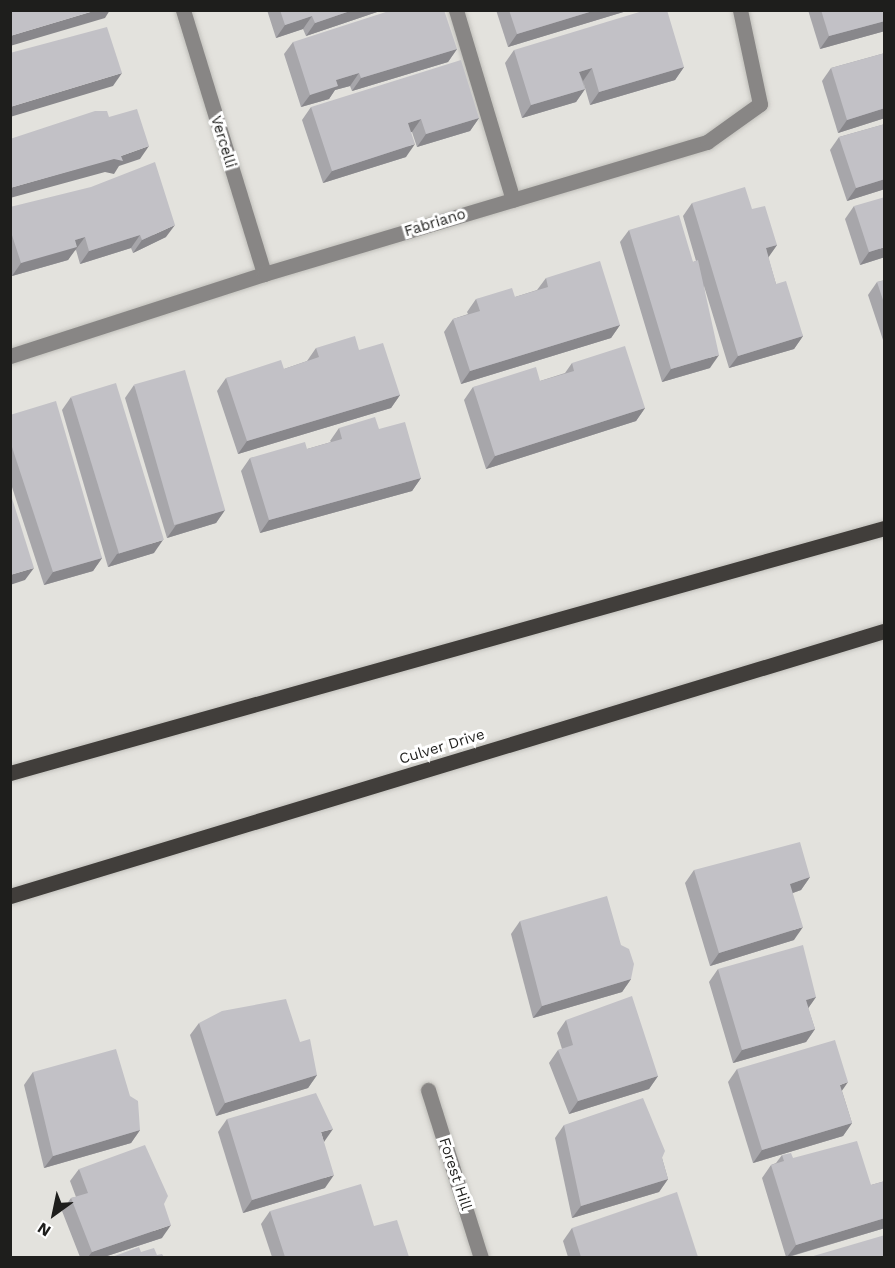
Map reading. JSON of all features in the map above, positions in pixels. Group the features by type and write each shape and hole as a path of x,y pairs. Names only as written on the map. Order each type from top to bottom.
{"main road":[{"path":"10,773 885,528"},
{"name":"Culver Drive","path":"10,896 885,632"}],"street":[{"name":"Vercelli","path":"183,10 264,274"},
{"path":"456,10 513,200"},
{"name":"Fabriano","path":"11,352 707,142 760,104 740,10"},
{"name":"Forest Hill","path":"428,1090 481,1257"}],"building":[{"path":"10,10 97,10 10,36"},
{"path":"280,10 353,10 315,23 312,16 285,25"},
{"path":"392,10 444,10 457,49 361,78 359,73 336,80 338,86 310,95 293,42"},
{"path":"509,10 596,10 517,34"},
{"path":"646,10 667,10 684,67 599,92 592,68 579,72 585,89 531,105 514,50"},
{"path":"821,10 885,10 885,21 829,36"},
{"path":"107,27 122,73 10,107 10,53"},
{"path":"885,53 885,108 847,120 831,68"},
{"path":"461,60 479,118 426,134 421,119 408,123 415,144 332,171 311,107"},
{"path":"137,109 149,146 121,156 123,161 114,159 10,188 10,139 95,111 107,111 109,117"},
{"path":"885,124 885,179 856,188 839,137"},
{"path":"155,162 175,225 142,240 140,235 89,251 85,237 75,240 77,247 21,263 10,229 10,207 91,187"},
{"path":"745,187 752,209 765,206 777,245 766,248 776,284 786,281 803,336 738,356 692,203"},
{"path":"885,197 885,247 869,252 854,206"},
{"path":"679,215 693,262 698,260 719,355 671,369 629,230"},
{"path":"600,261 620,325 470,371 453,319 480,311 476,299 512,288 515,297 548,287 546,278"},
{"path":"885,280 885,306 877,282"},
{"path":"355,336 359,350 383,343 400,395 247,441 226,378 281,360 284,369 319,357 316,348"},
{"path":"625,346 645,408 495,456 473,387 536,367 540,381 574,371 572,363"},
{"path":"185,370 225,510 174,525 134,385"},
{"path":"116,383 164,540 119,554 71,397"},
{"path":"56,401 102,558 53,572 10,441 10,415"},
{"path":"375,417 379,429 405,422 421,478 269,520 250,458 305,442 307,449 342,439 339,428"},
{"path":"10,492 34,568 10,575"},
{"path":"800,842 810,877 790,884 803,927 719,953 694,870"},
{"path":"607,896 621,945 629,949 634,964 631,979 542,1006 520,921"},
{"path":"803,945 816,997 806,1000 815,1029 742,1050 718,969"},
{"path":"632,996 658,1076 578,1101 558,1050 573,1045 566,1020"},
{"path":"286,999 300,1042 310,1039 317,1075 225,1103 199,1023 222,1011"},
{"path":"835,1040 848,1082 840,1085 852,1123 762,1150 737,1069"},
{"path":"116,1049 130,1096 138,1101 140,1130 53,1156 33,1072"},
{"path":"316,1093 333,1129 321,1132 334,1175 252,1200 227,1119"},
{"path":"643,1098 665,1151 662,1158 668,1179 581,1206 564,1125"},
{"path":"857,1141 871,1185 885,1181 885,1218 796,1245 771,1165 784,1161 782,1155 791,1153 793,1158"},
{"path":"145,1145 168,1196 164,1204 171,1225 92,1252 71,1198 88,1193 79,1169"},
{"path":"361,1184 374,1226 397,1220 409,1257 285,1257 270,1211"},
{"path":"677,1192 698,1257 581,1257 572,1228"},
{"path":"885,1235 885,1257 810,1257"},
{"path":"139,1247 141,1252 154,1248 157,1255 162,1254 164,1257 112,1257"}]}
